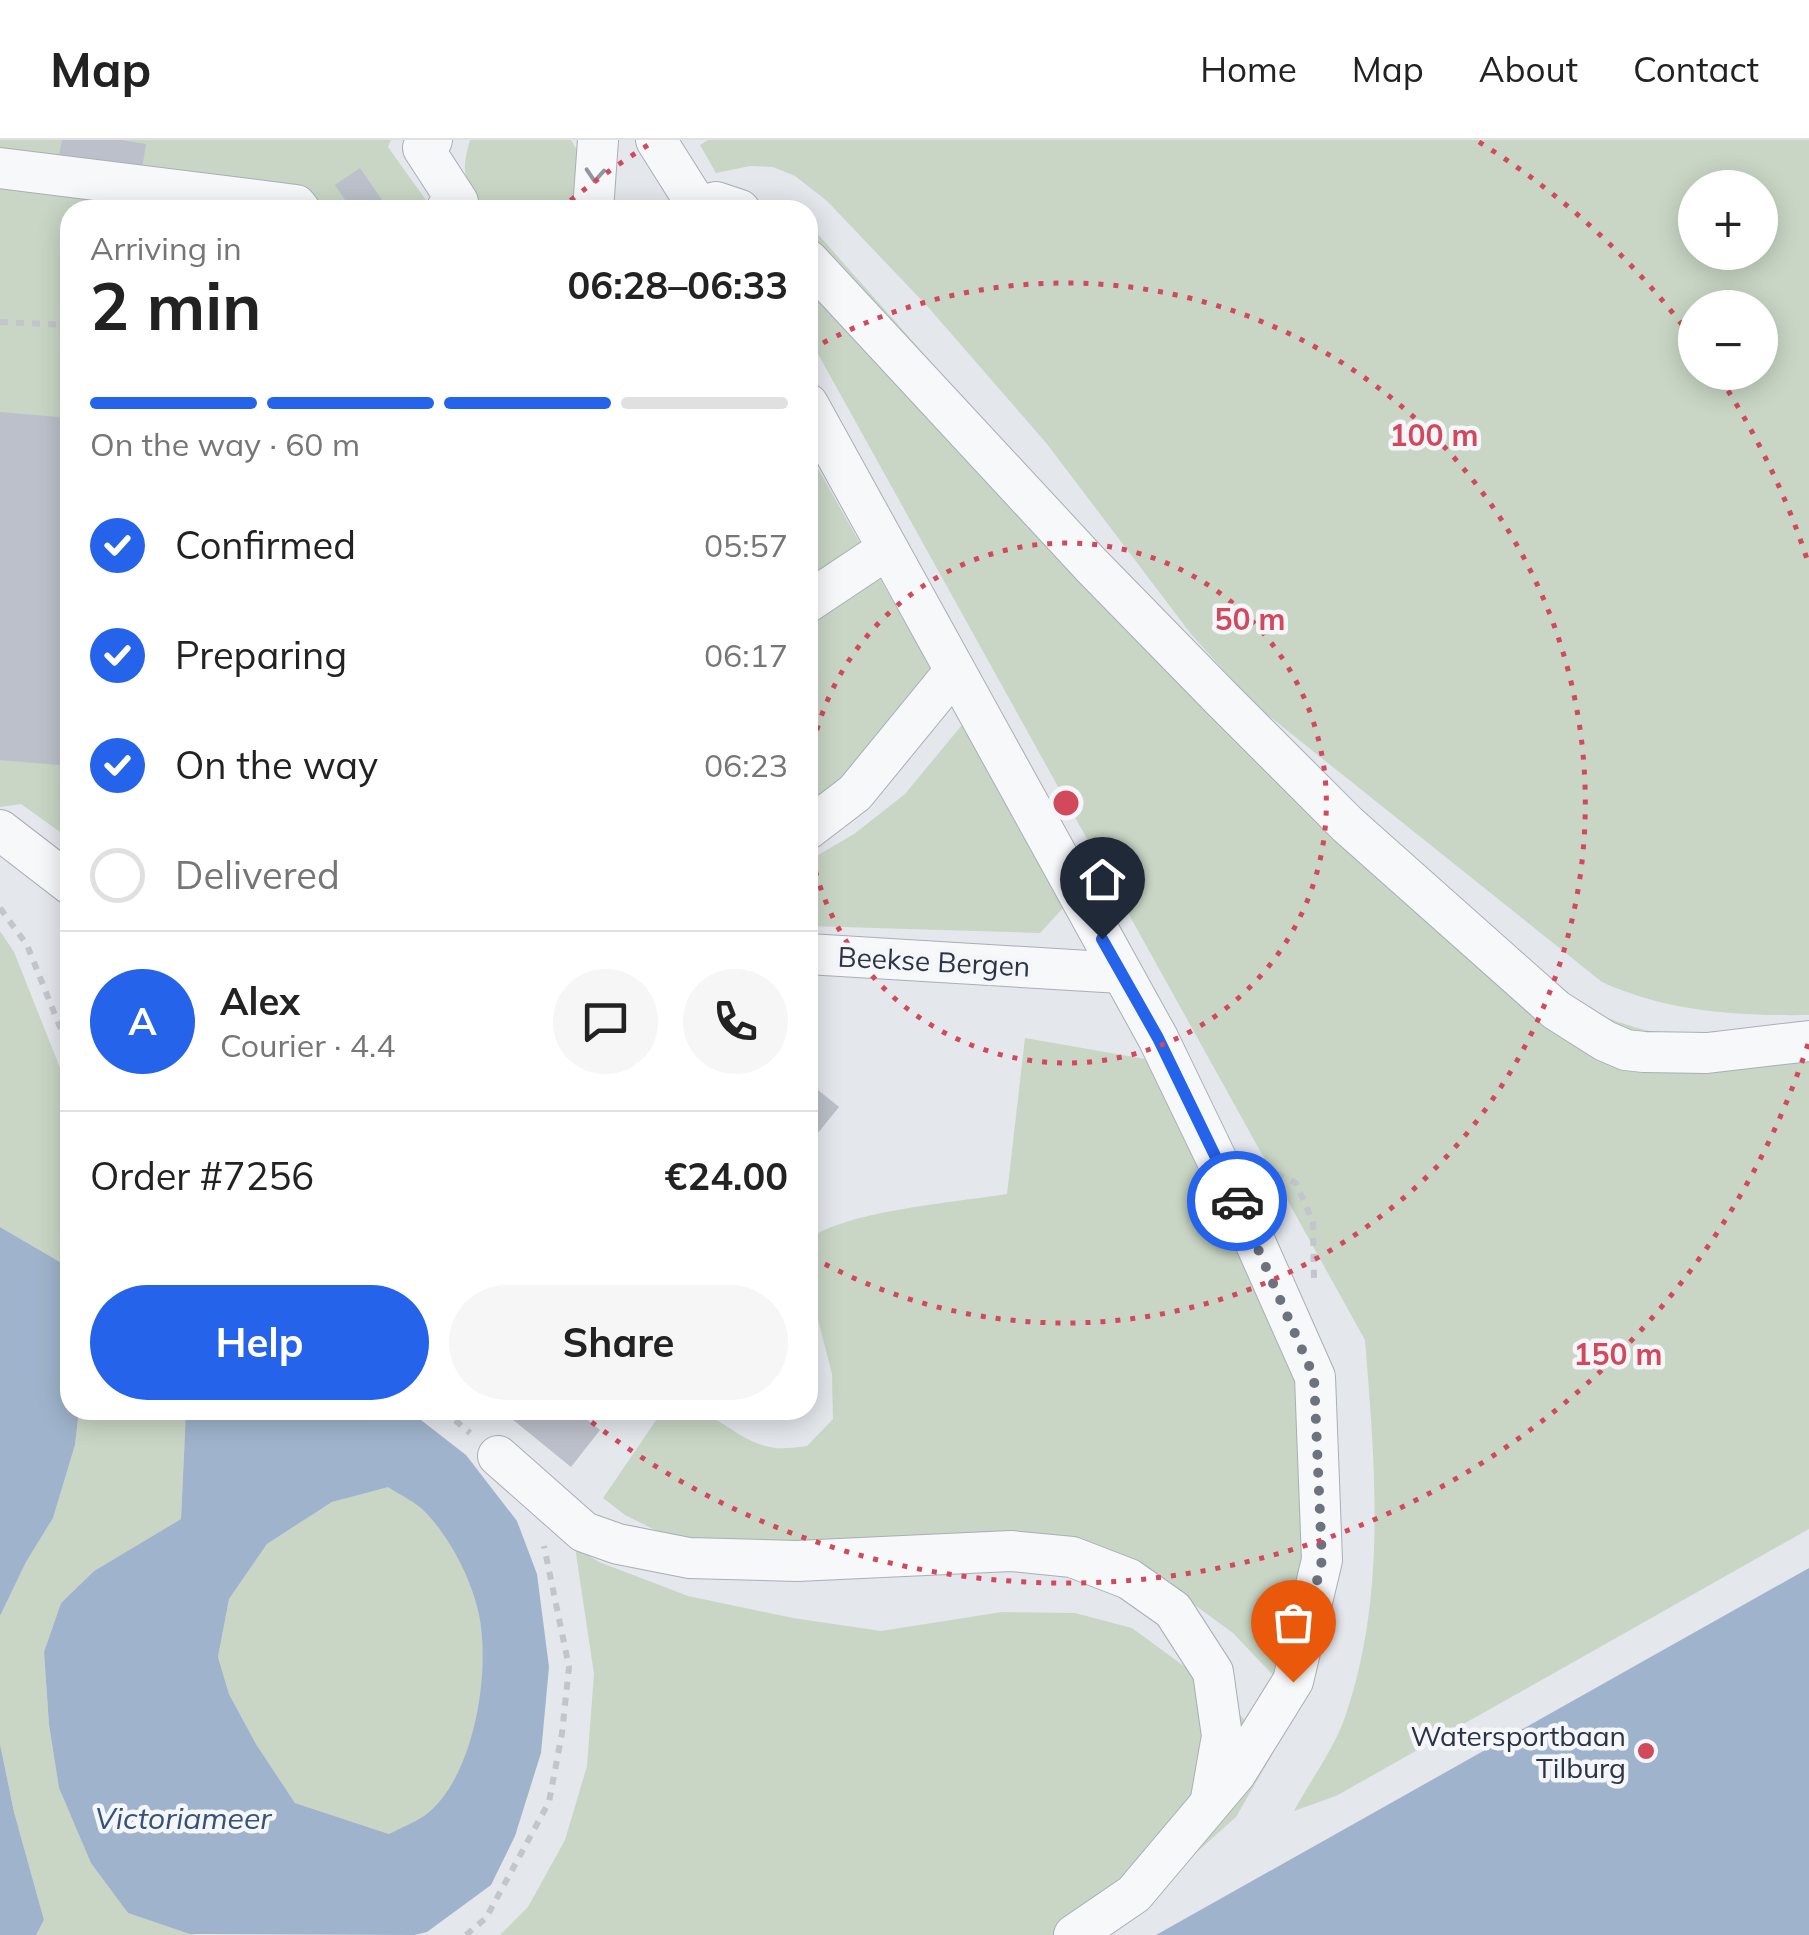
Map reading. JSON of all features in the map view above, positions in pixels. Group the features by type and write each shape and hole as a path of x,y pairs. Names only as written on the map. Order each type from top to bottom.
{"street":[{"path":"432,140 424,148 451,200"},
{"path":"594,200 598,140"},
{"path":"656,140 694,200"},
{"path":"0,168 249,200"},
{"path":"818,271 1222,700 1348,824 1556,1010 1626,1050 1707,1052 1809,1041"},
{"path":"818,423 1158,1038 1240,1208 1314,1377 1322,1560 1293,1682 1236,1773 1134,1894 1074,1935"},
{"path":"818,595 886,550"},
{"path":"818,821 855,793 954,672"},
{"path":"0,830 60,876"},
{"name":"Beekse Bergen","path":"818,955 1121,973"},
{"path":"498,1456 584,1532 636,1548 689,1558 797,1561 1011,1551 1072,1557 1129,1579 1173,1610 1213,1672 1222,1736 1210,1804"}],"path":[{"path":"0,322 60,325"},
{"path":"0,908 26,945 60,1028"},
{"path":"455,1420 498,1456"},
{"path":"466,1935 486,1918 548,1802 552,1785 569,1666 543,1541"}],"green space":[{"path":"0,140 391,140 388,147 426,200 60,200 60,832 21,804 0,807"},
{"path":"470,140 571,140 582,159 580,200 477,200 466,177"},
{"path":"708,140 1809,140 1809,1015 1677,1006 1602,982 1254,704 1191,634 1047,444 928,307 827,201 795,176 773,167 750,166 716,173 700,145"},
{"path":"818,234 986,424 1233,727 1585,1008 1668,1035 1809,1043 1809,1529 1336,1796 1294,1811 1345,1717 1367,1625 1374,1482 1365,1340 818,354"},
{"path":"818,469 940,685 818,805"},
{"path":"962,725 1064,907 1040,933 818,926 818,855 854,834 905,794"},
{"path":"0,931 14,952 60,1068 60,1262 0,1227"},
{"path":"1025,1038 1151,1060 1228,1195 1307,1413 1318,1505 1295,1698 1233,1633 1181,1595 1145,1576 689,1547 625,1515 603,1498 656,1420 714,1420 745,1438 780,1448 807,1446 833,1419 832,1374 818,1320 818,1234 873,1215 1007,1194"},
{"path":"78,1420 186,1420 181,1519 94,1571 61,1603 44,1653 59,1788 70,1814 128,1913 196,1935 36,1935 44,1920 0,1744 0,1616 53,1518 75,1445"},
{"path":"388,1486 426,1513 459,1561 479,1615 483,1666 475,1724 456,1778 424,1816 389,1834 295,1803 229,1694 218,1657 229,1599 267,1544 332,1502"},
{"path":"575,1547 599,1562 688,1596 881,1631 1002,1612 1075,1613 1132,1628 1222,1694 1273,1753 1236,1817 1169,1877 1072,1935 500,1935 528,1907 565,1840 587,1766 594,1674"}],"water":[{"path":"0,1227 60,1262 60,1420 78,1420 75,1445 53,1518 0,1616"},
{"name":"Victoriameer","path":"186,1420 421,1420 466,1455 517,1521 537,1574 549,1667 541,1753 515,1836 491,1885 427,1932 414,1935 190,1934 128,1913 91,1863 59,1788 49,1725 44,1652 61,1603 94,1571 181,1519","holes":["388,1487 413,1502 444,1535 471,1588 482,1639 480,1695 467,1752 455,1778 424,1816 389,1834 295,1803 229,1694 218,1657 229,1599 267,1544 332,1502"]},
{"name":"Watersportbaan Tilburg","path":"1809,1568 1809,1935 1156,1935"},
{"name":"Victoriameer","path":"0,1744 44,1920 36,1935 0,1935"}],"building":[{"path":"62,140 146,144 142,169 59,155"},
{"path":"360,168 382,200 345,200 335,185"},
{"path":"0,412 60,417 60,765 0,760"},
{"path":"818,1090 839,1107 818,1133"},
{"path":"513,1420 588,1420 600,1430 571,1467"}],"way so far":[{"path":"1237,1201 1314,1377 1322,1560 1293,1682"}],"place":[{"name":"Watersportbaan Tilburg","path":"1646,1751"}],"route":[{"path":"1102,939 1158,1038 1237,1201"}]}
